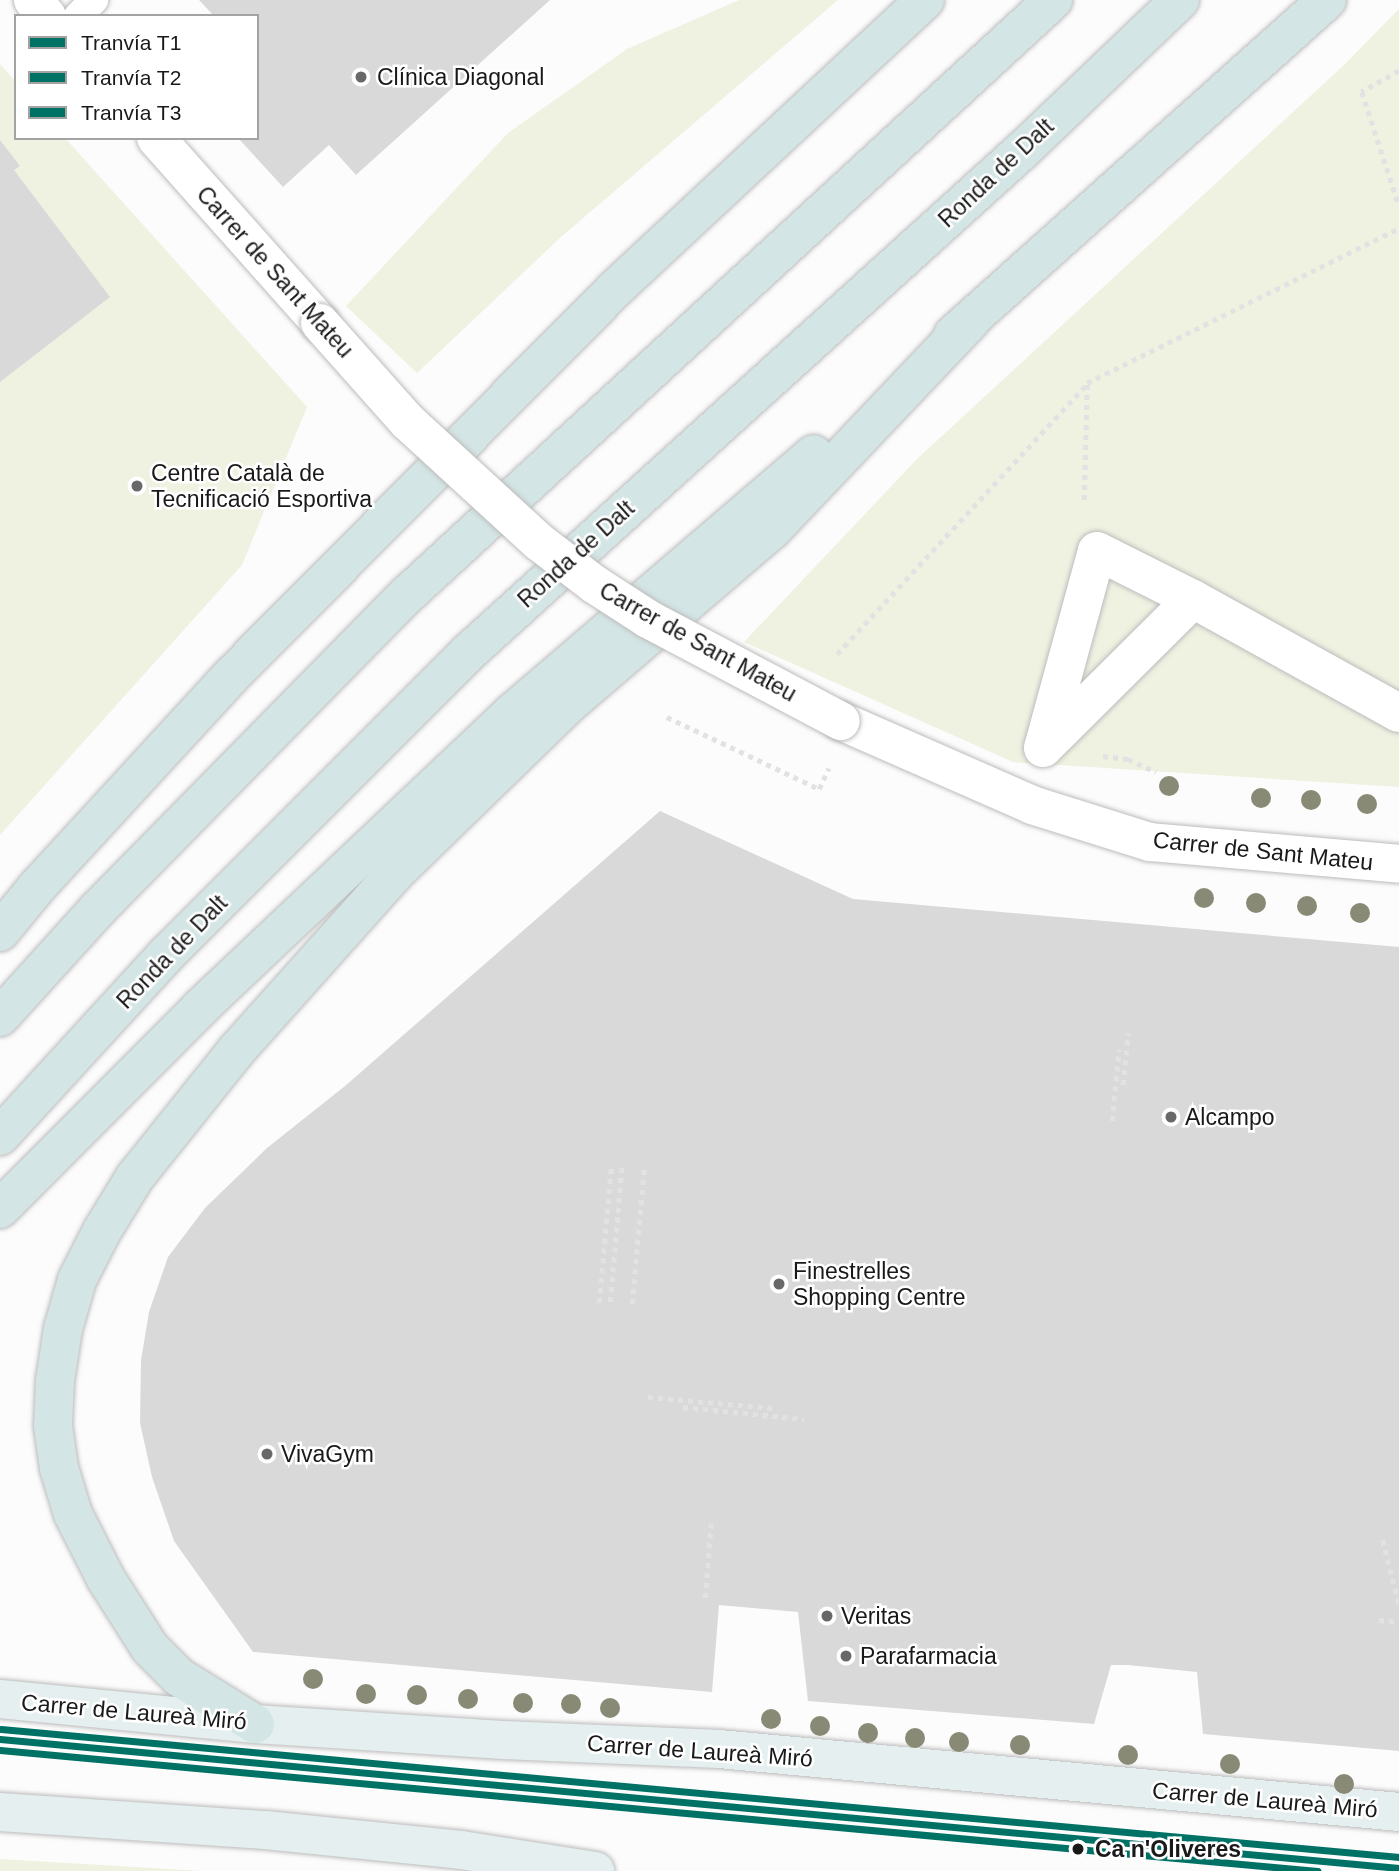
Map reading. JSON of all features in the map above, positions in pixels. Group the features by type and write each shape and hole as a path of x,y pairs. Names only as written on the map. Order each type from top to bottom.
{"highway":[{"path":"0,932 36,888 243,664 614,290 925,0"},
{"path":"0,1017 97,910 408,594 1053,0"},
{"name":"Ronda de Dalt","path":"0,1136 166,955 470,650 1027,147 1180,0"},
{"path":"0,1209 200,1008 513,712 971,320 1327,0"},
{"path":"255,1724 179,1677 150,1648 106,1579 73,1514 59,1468 54,1415 55,1381 63,1329 77,1280 102,1231 135,1177 236,1051 394,874 570,703 773,529 971,320"}],"main road":[{"name":"Carrer de Laureà Miró","path":"0,1699 255,1724 504,1741 697,1748 1399,1812"},
{"path":"0,1812 278,1832 461,1850 595,1871"}],"street":[{"path":"33,0 45,14"},
{"name":"Carrer de Sant Mateu","path":"158,140 407,421 487,496 583,576 648,619 841,721 1032,805 1150,842 1399,864"},
{"path":"1193,599 1043,748 1097,551 1193,599 1399,713"}],"lane":[{"path":"80,14 94,0"}],"path":[{"path":"1399,71 1362,92 1399,206"},
{"path":"837,654 1087,383 1399,228"},
{"path":"1084,500 1087,383"},
{"path":"667,717 819,789 830,765"},
{"path":"1128,759 1156,772"},
{"path":"1123,1085 1128,1033"},
{"path":"1112,1121 1119,1049"},
{"path":"610,1302 622,1166"},
{"path":"599,1303 611,1168"},
{"path":"632,1304 644,1169"},
{"path":"648,1397 773,1408"},
{"path":"684,1407 804,1419"},
{"path":"705,1599 711,1524"},
{"path":"1382,1541 1398,1604"},
{"path":"1379,1620 1399,1622"}],"green space":[{"path":"739,0 838,0 561,237 417,373 346,306 508,133 627,49"},
{"path":"1399,9 1399,787 1013,762 744,642 917,459 1344,65"},
{"name":"Centre Català de Tecnificació Esportiva","path":"0,64 14,80 14,140 67,140 307,407 242,565 0,835"},
{"path":"0,1859 203,1871 0,1871"}],"building":[{"name":"Clínica Diagonal","path":"199,0 550,0 356,175 329,145 283,187 240,140 259,140 259,14 212,14"},
{"path":"0,140 20,166 14,170 110,297 0,382"},
{"name":"Finestrelles Shopping Centre","path":"660,811 853,899 1399,947 1399,1751 1203,1734 1197,1672 1128,1665 1111,1665 1094,1724 808,1701 798,1612 719,1605 712,1692 253,1652 174,1541 152,1477 140,1423 141,1360 149,1312 168,1257 205,1208 267,1148 345,1086"}],"tram line":[{"name":"T3","path":"1,1729 1399,1857"},
{"name":"T1","path":"0,1739 1399,1868"},
{"name":"T2","path":"0,1750 1317,1871"}],"place":[{"name":"Clínica Diagonal","path":"361,77"},
{"name":"Centre Català de Tecnificació Esportiva","path":"137,486"},
{"name":"Alcampo","path":"1171,1117"},
{"name":"Finestrelles Shopping Centre","path":"779,1284"},
{"name":"VivaGym","path":"267,1454"},
{"name":"Veritas","path":"827,1616"},
{"name":"Parafarmacia","path":"846,1656"},
{"name":"Ca n'Oliveres","path":"1078,1849"}]}
